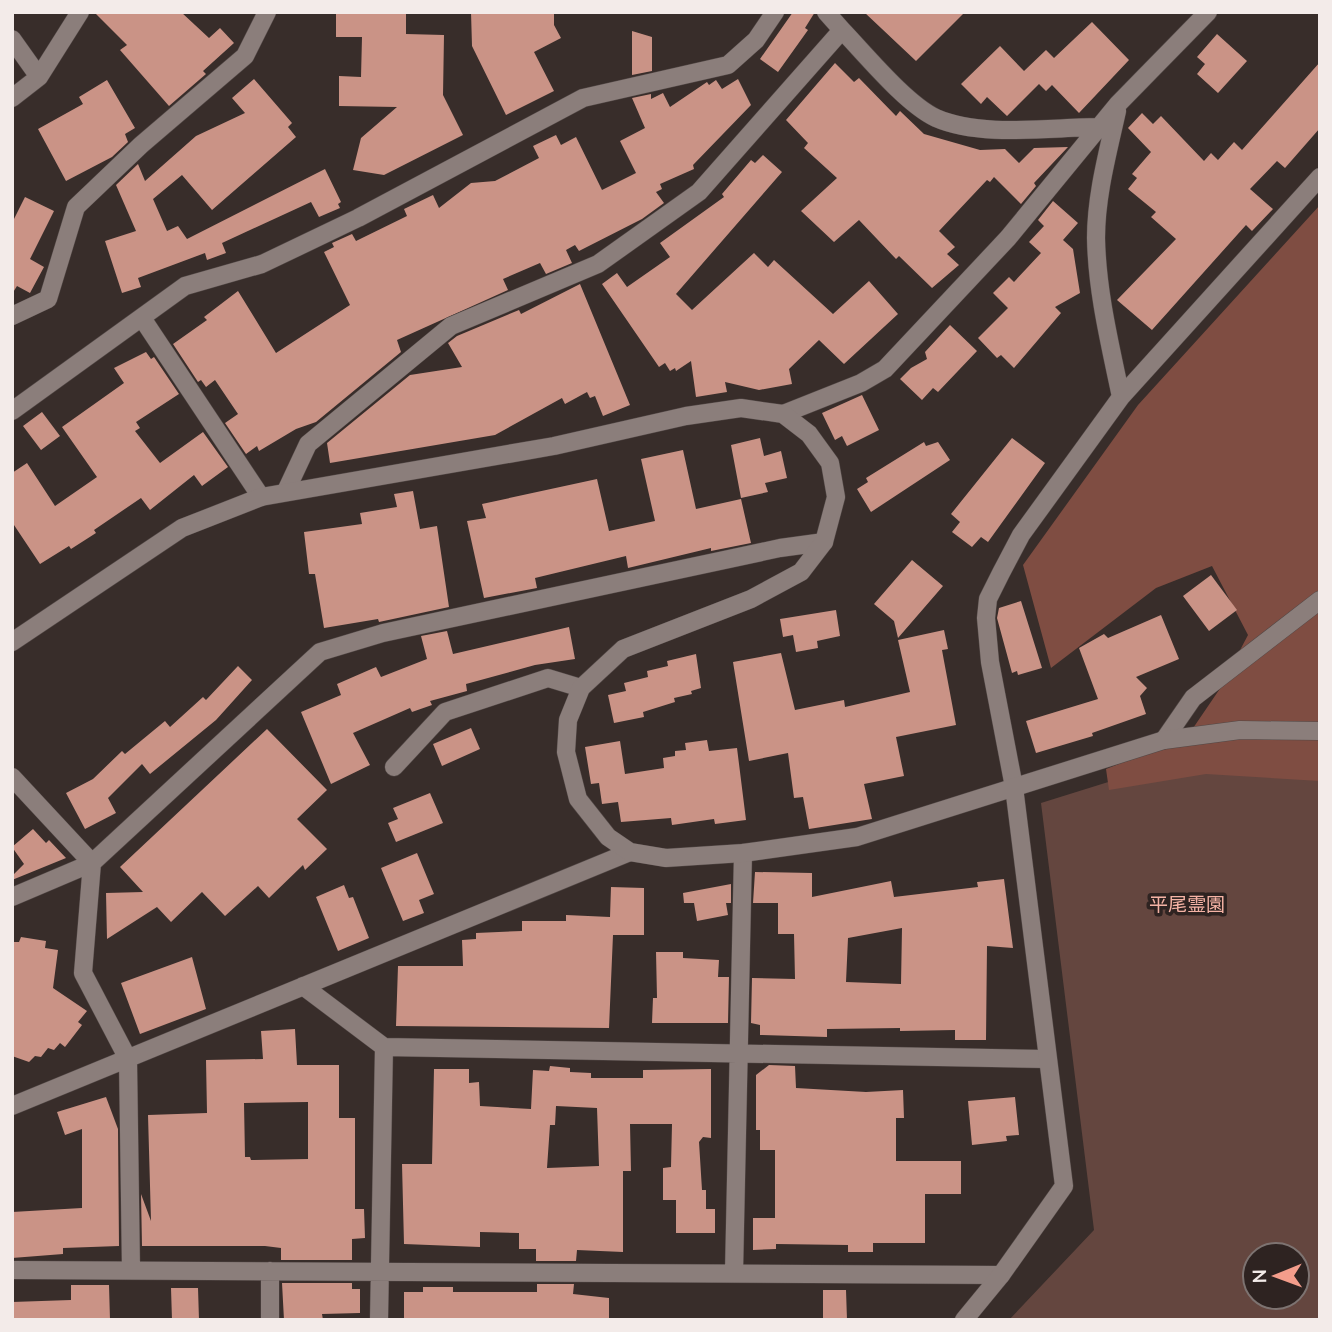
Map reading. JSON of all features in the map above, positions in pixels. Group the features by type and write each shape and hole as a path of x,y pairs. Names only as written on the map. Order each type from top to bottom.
{"street":[{"path":"12,98 39,76 80,12"},
{"path":"12,316 48,299 76,207 141,145 246,57 267,12"},
{"path":"12,411 185,286 262,264 358,218 583,98 728,65 756,40 775,12"},
{"path":"826,12 899,89 934,117 970,129 1101,127"},
{"path":"12,642 181,528 261,497 554,446 686,416 741,408 783,414 861,383 885,369 1008,238 1118,104 1208,12"},
{"path":"286,491 308,444 451,326 598,264 699,192 842,30"},
{"path":"12,39 39,76"},
{"path":"1118,104 1100,192 1096,236 1100,294 1121,397"},
{"path":"964,1320 1001,1275 1064,1186 1014,787 990,662 986,618 988,599 1021,535 1121,397 1320,177"},
{"path":"142,318 261,497"},
{"path":"783,414 809,435 830,463 836,497 824,542 801,572 751,599 623,649 581,688 568,720 566,752 578,799 608,836 630,852 666,858 743,853 857,837 1164,740 1240,730 1320,731"},
{"path":"12,897 92,863 320,652 397,630 780,548 824,542"},
{"path":"1164,740 1193,698 1320,600"},
{"path":"394,767 445,712 548,678 581,688"},
{"path":"12,777 92,863 83,973 128,1059 131,1270"},
{"path":"12,1106 630,852"},
{"path":"734,1273 743,853"},
{"path":"303,986 384,1047 1046,1059"},
{"path":"379,1320 384,1047"},
{"path":"12,1270 1001,1275"},
{"path":"270,1271 271,1320"}],"green space":[{"name":"平尾霊園","path":"1320,748 1320,1320 1009,1320 1094,1230 1041,803 1214,749"}],"shaded area":[{"path":"1320,205 1320,781 1206,774 1109,790 1106,769 1187,737 1219,690 1248,635 1212,566 1156,588 1051,668 1023,565 1138,405"}],"building":[{"path":"94,12 181,12 209,38 220,28 234,43 203,71 206,74 169,106 120,50 127,45"},
{"path":"336,12 406,12 406,34 444,35 443,95 463,135 384,175 353,170 361,138 397,107 339,106 339,76 361,77 362,37 336,37"},
{"path":"471,12 554,12 554,25 561,38 534,52 554,91 506,115 472,46"},
{"path":"793,12 815,12 805,28 808,30 778,72 760,59"},
{"path":"864,12 965,12 916,61"},
{"path":"1092,22 1129,60 1079,113 1052,85 1046,91 1039,84 1007,116 987,97 981,104 961,84 1000,46 1024,71 1046,50 1054,58"},
{"path":"632,31 652,37 652,71 632,75"},
{"path":"1217,34 1247,61 1218,93 1197,74 1205,64 1197,57"},
{"path":"1320,62 1320,128 1285,168 1277,161 1250,189 1273,209 1252,231 1246,225 1152,330 1117,300 1176,239 1151,217 1156,212 1128,189 1137,178 1132,174 1151,152 1128,128 1142,113 1153,124 1161,116 1204,161 1211,153 1218,160 1234,142 1242,150"},
{"path":"835,63 854,82 859,78 896,116 900,111 924,134 980,150 1005,149 1019,163 1034,148 1068,147 1034,183 1036,186 1021,204 994,177 990,182 987,180 939,231 955,247 947,254 959,265 932,288 899,256 896,259 859,220 834,242 801,211 837,178 804,148 808,143 786,120"},
{"path":"254,79 292,123 288,127 296,137 212,210 182,175 153,199 167,231 178,226 187,239 325,169 341,202 338,204 340,208 319,217 311,202 222,243 226,253 207,260 205,253 138,278 141,287 122,293 105,241 136,231 116,185 138,164 145,181 196,136 245,113 232,98"},
{"path":"738,79 751,105 693,165 694,169 660,184 662,189 656,192 664,203 642,219 579,251 575,245 566,250 572,263 546,274 540,263 503,279 508,290 397,340 401,352 316,422 296,429 259,451 257,446 246,454 225,423 238,414 215,380 206,387 201,380 198,382 173,344 207,320 204,317 238,291 276,353 350,305 324,252 334,247 332,243 352,234 356,241 407,216 404,209 433,195 439,208 471,183 495,181 539,158 533,146 556,135 561,145 576,137 602,190 636,173 620,141 645,128 632,98 651,94 651,99 663,93 670,107 707,82 709,85 716,80 722,89"},
{"path":"107,80 135,128 125,134 128,142 112,157 66,181 38,129 83,104 79,97"},
{"path":"763,155 782,172 676,294 692,310 754,253 768,267 774,260 833,314 869,281 898,314 844,364 819,340 789,369 792,384 759,390 725,382 727,392 696,397 691,361 676,371 675,368 670,371 665,363 659,367 602,284 617,273 627,287 670,257 660,243 724,197 722,194 751,160 755,163"},
{"path":"25,197 54,211 30,259 44,267 30,293 17,286 12,294 12,223"},
{"path":"1053,201 1078,223 1063,240 1073,249 1080,293 1055,307 1061,313 1014,368 1001,355 997,358 978,338 1008,308 993,293 1009,277 1014,282 1041,253 1029,242 1044,226 1038,220"},
{"path":"580,284 630,405 603,416 595,396 590,398 587,392 565,404 562,398 495,435 330,463 327,443 410,375 462,367 448,343 457,336 519,310 521,314"},
{"path":"950,325 977,351 938,392 933,388 922,400 900,379 911,368 927,359 925,352"},
{"path":"146,352 151,359 154,357 179,394 136,422 140,428 135,431 160,463 203,432 228,467 202,486 194,475 150,510 141,498 94,530 96,533 40,564 12,522 12,473 27,463 55,506 97,477 62,427 124,383 114,368"},
{"path":"862,395 879,430 847,446 842,436 835,440 822,413"},
{"path":"42,412 60,436 41,450 23,426"},
{"path":"760,438 764,456 781,451 787,478 765,483 768,492 741,498 731,445"},
{"path":"1012,438 1045,463 988,542 981,537 972,547 952,532 960,522 951,514"},
{"path":"924,442 926,446 938,442 950,460 871,512 857,489 868,482 866,478"},
{"path":"683,450 696,509 741,499 751,543 711,551 711,548 628,568 626,556 535,578 537,588 484,598 467,521 486,518 482,504 597,479 609,531 655,521 641,459"},
{"path":"413,491 420,529 437,526 449,607 379,622 378,619 324,628 315,574 309,574 304,532 362,524 360,513 397,507 394,494"},
{"path":"912,560 943,586 898,638 894,621 874,604"},
{"path":"1211,575 1237,610 1209,631 1183,596"},
{"path":"1021,601 1042,668 1018,675 1017,671 1012,673 997,618 999,608"},
{"path":"836,610 840,636 817,641 818,648 796,652 793,635 783,637 780,619"},
{"path":"1161,615 1179,659 1136,677 1147,688 1140,696 1146,714 1092,733 1093,736 1036,753 1026,721 1098,699 1079,648 1104,634 1108,638"},
{"path":"569,627 575,659 535,665 466,684 467,691 430,701 432,705 412,712 410,708 353,733 370,765 331,784 301,712 341,695 337,684 376,667 381,677 427,659 421,636 447,631 453,654"},
{"path":"944,630 948,649 942,650 956,725 896,737 904,776 864,784 872,819 809,829 803,797 794,798 788,753 749,761 733,662 781,653 795,710 844,700 845,707 910,692 898,640"},
{"path":"696,654 701,688 691,691 692,694 674,698 675,702 643,712 644,717 614,723 608,695 626,691 624,683 648,677 647,671 668,666 667,661"},
{"path":"238,666 252,680 216,720 150,774 142,764 108,798 116,813 85,829 66,793 93,779 122,751 125,754 165,721 170,727 203,697 206,700"},
{"path":"471,728 480,749 442,766 433,744"},
{"path":"267,729 327,790 297,819 327,849 305,870 303,865 269,898 258,886 225,916 202,892 171,922 157,907 107,939 106,893 143,892 120,867"},
{"path":"707,740 709,751 737,748 746,820 715,824 714,819 672,825 671,818 621,822 618,802 602,804 599,783 591,784 585,747 620,741 625,774 664,768 663,758 675,756 675,751 686,750 685,743"},
{"path":"430,793 443,823 396,842 388,823 398,819 393,808"},
{"path":"33,829 46,843 49,840 66,858 12,880 12,876 24,864 12,847"},
{"path":"417,853 434,894 419,900 424,913 403,921 381,868"},
{"path":"755,872 812,873 812,897 891,881 894,897 978,887 977,882 1004,879 1013,948 987,946 986,1040 955,1040 955,1030 900,1031 900,1028 827,1029 827,1037 760,1035 760,1025 751,1023 752,978 795,979 794,934 778,934 778,903 753,903","holes":["902,928 901,984 846,982 848,938"]},
{"path":"731,884 731,903 726,903 728,915 697,921 694,903 684,903 683,893"},
{"path":"344,885 349,898 353,897 369,938 338,951 316,897"},
{"path":"611,887 644,888 644,935 613,935 609,1028 396,1026 398,966 463,966 462,940 476,939 476,933 522,931 522,921 566,921 566,915 610,917"},
{"path":"21,937 46,941 45,948 58,950 53,988 87,1011 78,1022 82,1025 65,1047 60,1043 54,1050 48,1048 41,1057 35,1056 29,1062 12,1056 12,942 19,942"},
{"path":"656,952 683,952 683,958 719,960 718,977 729,977 728,1023 652,1023 653,998 657,998"},
{"path":"192,957 206,1009 140,1034 121,983"},
{"path":"295,1029 297,1065 339,1065 339,1118 355,1118 355,1209 364,1209 365,1238 352,1239 352,1260 281,1260 281,1248 265,1246 142,1246 141,1194 151,1221 148,1115 207,1113 206,1060 263,1059 261,1031","holes":["308,1102 308,1159 251,1160 250,1157 245,1157 244,1103"]},
{"path":"769,1065 795,1066 796,1088 866,1092 903,1090 904,1118 896,1118 896,1161 961,1161 961,1194 925,1194 925,1243 873,1243 873,1252 848,1252 848,1245 776,1244 776,1249 753,1250 753,1218 775,1218 775,1150 760,1150 760,1130 756,1130 756,1075"},
{"path":"550,1066 570,1068 570,1072 591,1073 591,1078 643,1078 643,1070 711,1069 711,1138 703,1137 699,1142 702,1190 706,1190 706,1209 715,1209 715,1233 676,1233 676,1200 663,1200 663,1168 671,1167 672,1124 630,1124 631,1171 623,1171 623,1252 577,1250 576,1261 536,1261 536,1249 519,1249 519,1233 480,1232 480,1247 404,1244 402,1164 432,1164 434,1069 469,1069 469,1083 479,1082 480,1106 531,1109 533,1070 549,1071","holes":["556,1106 597,1108 599,1166 547,1168 550,1125 555,1125"]},
{"path":"106,1097 118,1129 119,1246 63,1248 63,1254 12,1258 12,1212 82,1208 82,1129 65,1135 57,1112"},
{"path":"1015,1097 1019,1135 1006,1136 1007,1141 972,1145 968,1101"},
{"path":"282,1283 352,1283 352,1289 360,1289 360,1313 322,1314 323,1320 284,1320"},
{"path":"537,1284 574,1284 573,1294 609,1298 609,1320 404,1320 404,1292 423,1292 423,1287 453,1287 453,1292 537,1292"},
{"path":"71,1285 109,1285 110,1320 12,1320 12,1302 71,1300"},
{"path":"171,1288 198,1288 199,1320 172,1320"},
{"path":"823,1290 846,1290 847,1320 823,1320"}]}
